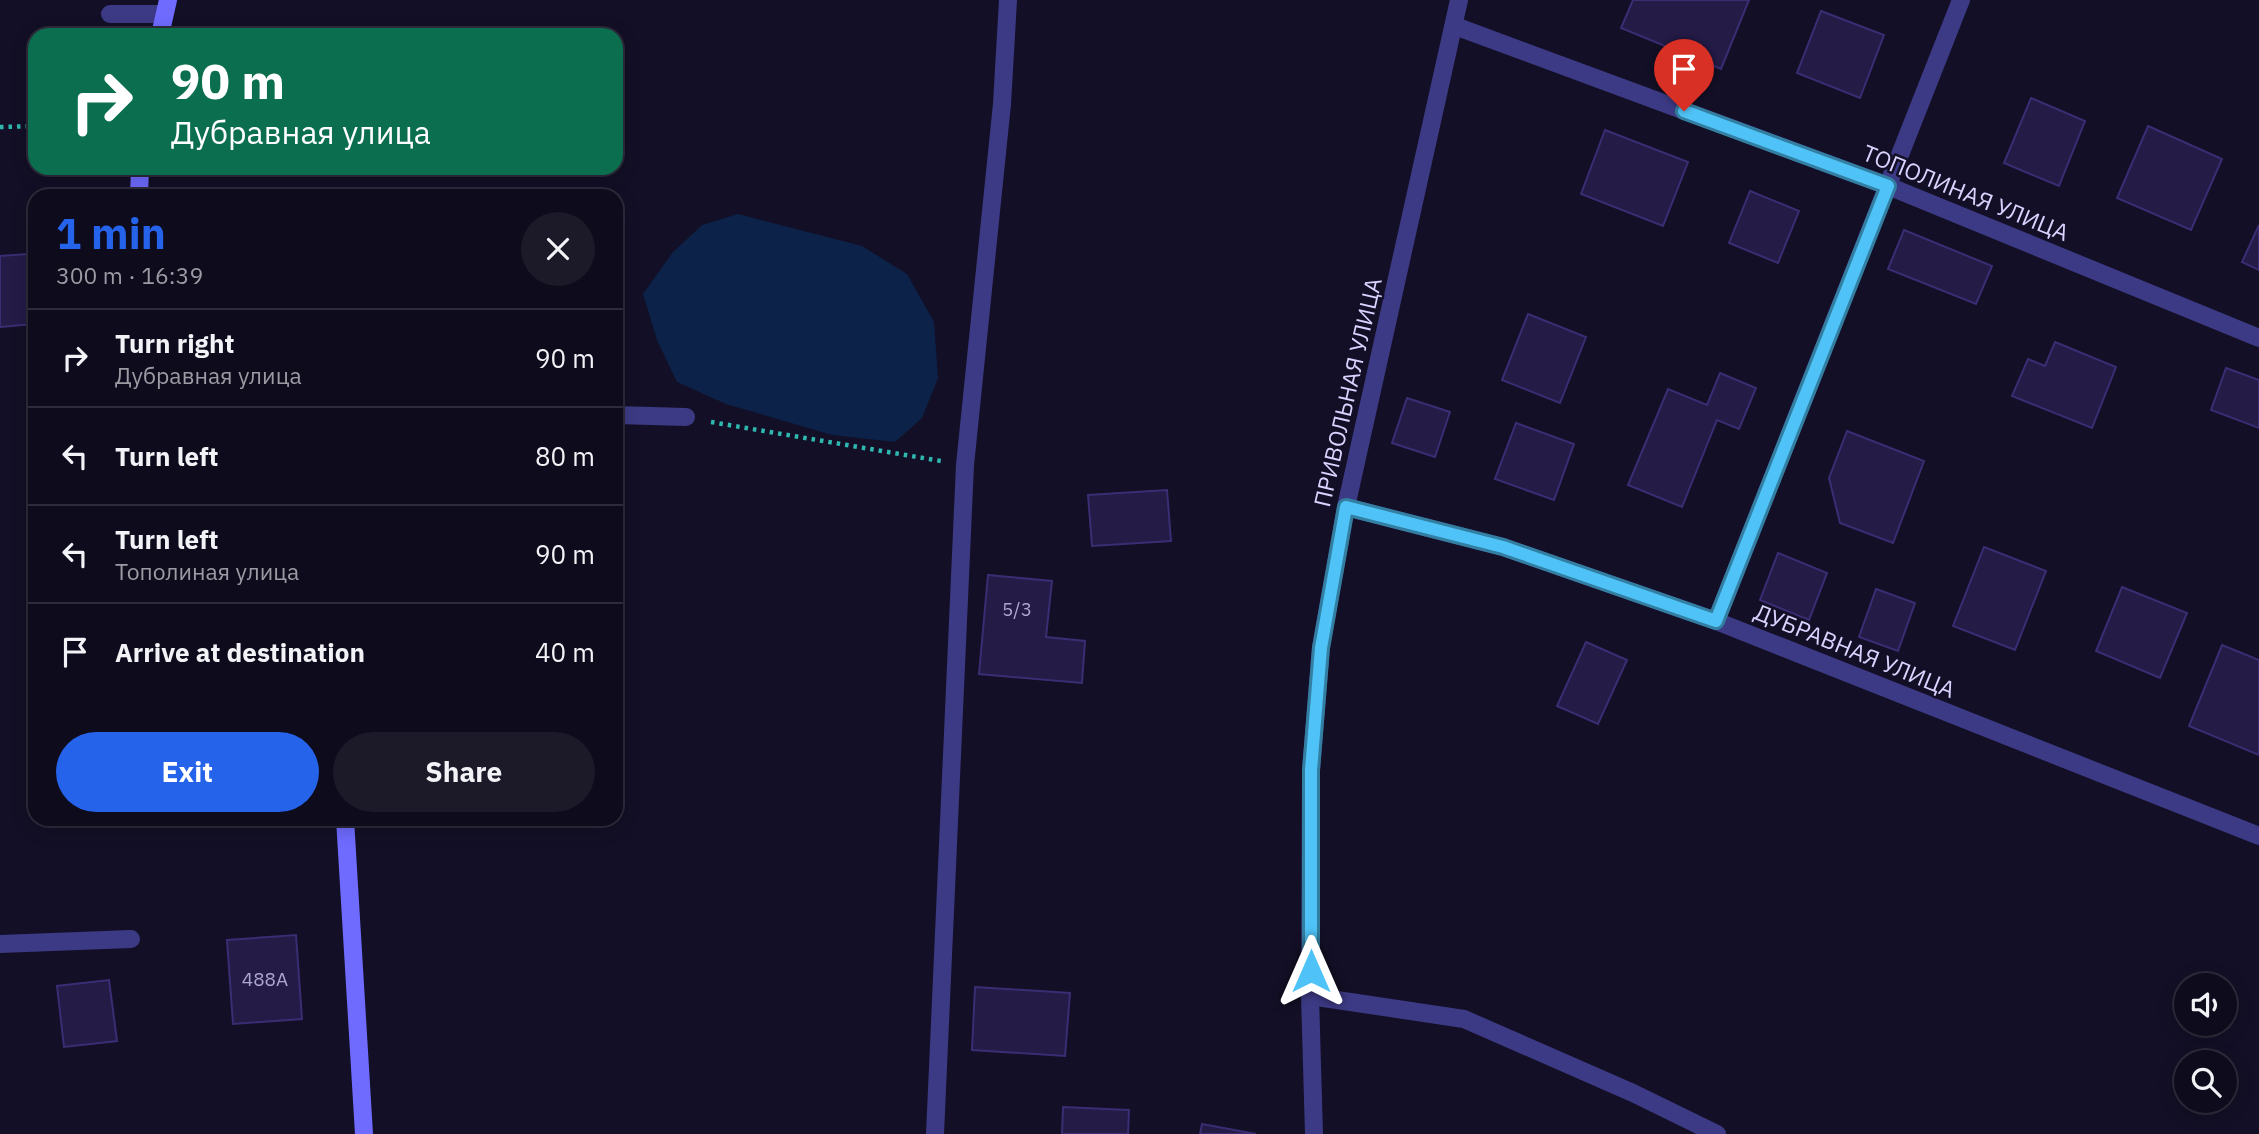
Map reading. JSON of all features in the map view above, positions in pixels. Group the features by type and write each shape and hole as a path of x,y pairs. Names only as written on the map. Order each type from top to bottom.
{"street":[{"path":"935,1134 965,465 1002,104 1008,0"},
{"name":"ПРИВОЛЬНАЯ УЛИЦА","path":"1314,1134 1310,996 1311,770 1321,648 1346,507 1459,0"},
{"path":"1716,621 1961,0"},
{"path":"110,13 166,7 162,28"},
{"name":"ТОПОЛИНАЯ УЛИЦА","path":"1455,26 1888,186 2259,338"},
{"path":"623,415 687,417"},
{"name":"ДУБРАВНАЯ УЛИЦА","path":"1346,507 1503,547 1716,621 2259,836"},
{"path":"345,826 364,1134"},
{"path":"0,944 131,939"},
{"path":"1310,996 1464,1019 1633,1093 1717,1134"}],"path":[{"path":"0,127 28,127"},
{"path":"687,417 965,465"}],"water":[{"path":"738,214 862,246 907,274 934,322 938,378 922,418 895,442 832,435 726,404 677,382 657,340 643,294 673,252 702,225"}],"building":[{"path":"1633,0 1749,0 1721,69 1621,28"},
{"path":"1821,11 1884,35 1860,98 1797,73"},
{"path":"2031,98 2085,121 2059,186 2004,163"},
{"path":"2148,126 2222,159 2191,230 2117,198"},
{"path":"1605,130 1688,162 1663,226 1581,194"},
{"path":"1750,191 1799,211 1778,263 1729,243"},
{"path":"2259,225 2259,270 2242,262"},
{"path":"1904,230 1992,266 1976,304 1888,269"},
{"path":"27,254 28,324 0,327 0,256"},
{"path":"1528,314 1586,337 1560,403 1502,380"},
{"path":"2055,342 2116,367 2092,428 2012,396 2028,359 2045,366"},
{"path":"2226,368 2259,380 2259,428 2211,410"},
{"path":"1720,373 1756,388 1739,429 1717,420 1682,507 1628,485 1668,389 1707,405"},
{"path":"1407,398 1450,412 1435,457 1392,443"},
{"path":"1516,423 1574,444 1554,500 1495,479"},
{"path":"1847,431 1924,461 1893,543 1840,523 1829,478"},
{"path":"1167,490 1171,541 1092,546 1088,495"},
{"path":"1984,547 2046,571 2015,650 1953,626"},
{"path":"1778,553 1827,573 1809,620 1760,600"},
{"path":"988,575 1052,581 1046,637 1085,641 1082,683 979,674"},
{"path":"2122,587 2187,613 2160,678 2096,651"},
{"path":"1876,589 1915,603 1898,651 1859,637"},
{"path":"1586,642 1627,660 1598,724 1557,706"},
{"path":"2222,645 2259,660 2259,755 2189,726"},
{"path":"296,935 302,1019 233,1024 227,940"},
{"path":"109,980 117,1041 64,1047 57,986"},
{"path":"975,987 1070,993 1065,1056 972,1050"},
{"path":"1063,1107 1129,1110 1128,1134 1062,1134"},
{"path":"1202,1124 1256,1134 1200,1134"}],"route":[{"path":"1311,971 1311,770 1321,648 1346,507 1503,547 1716,621 1888,186 1684,111"}]}
